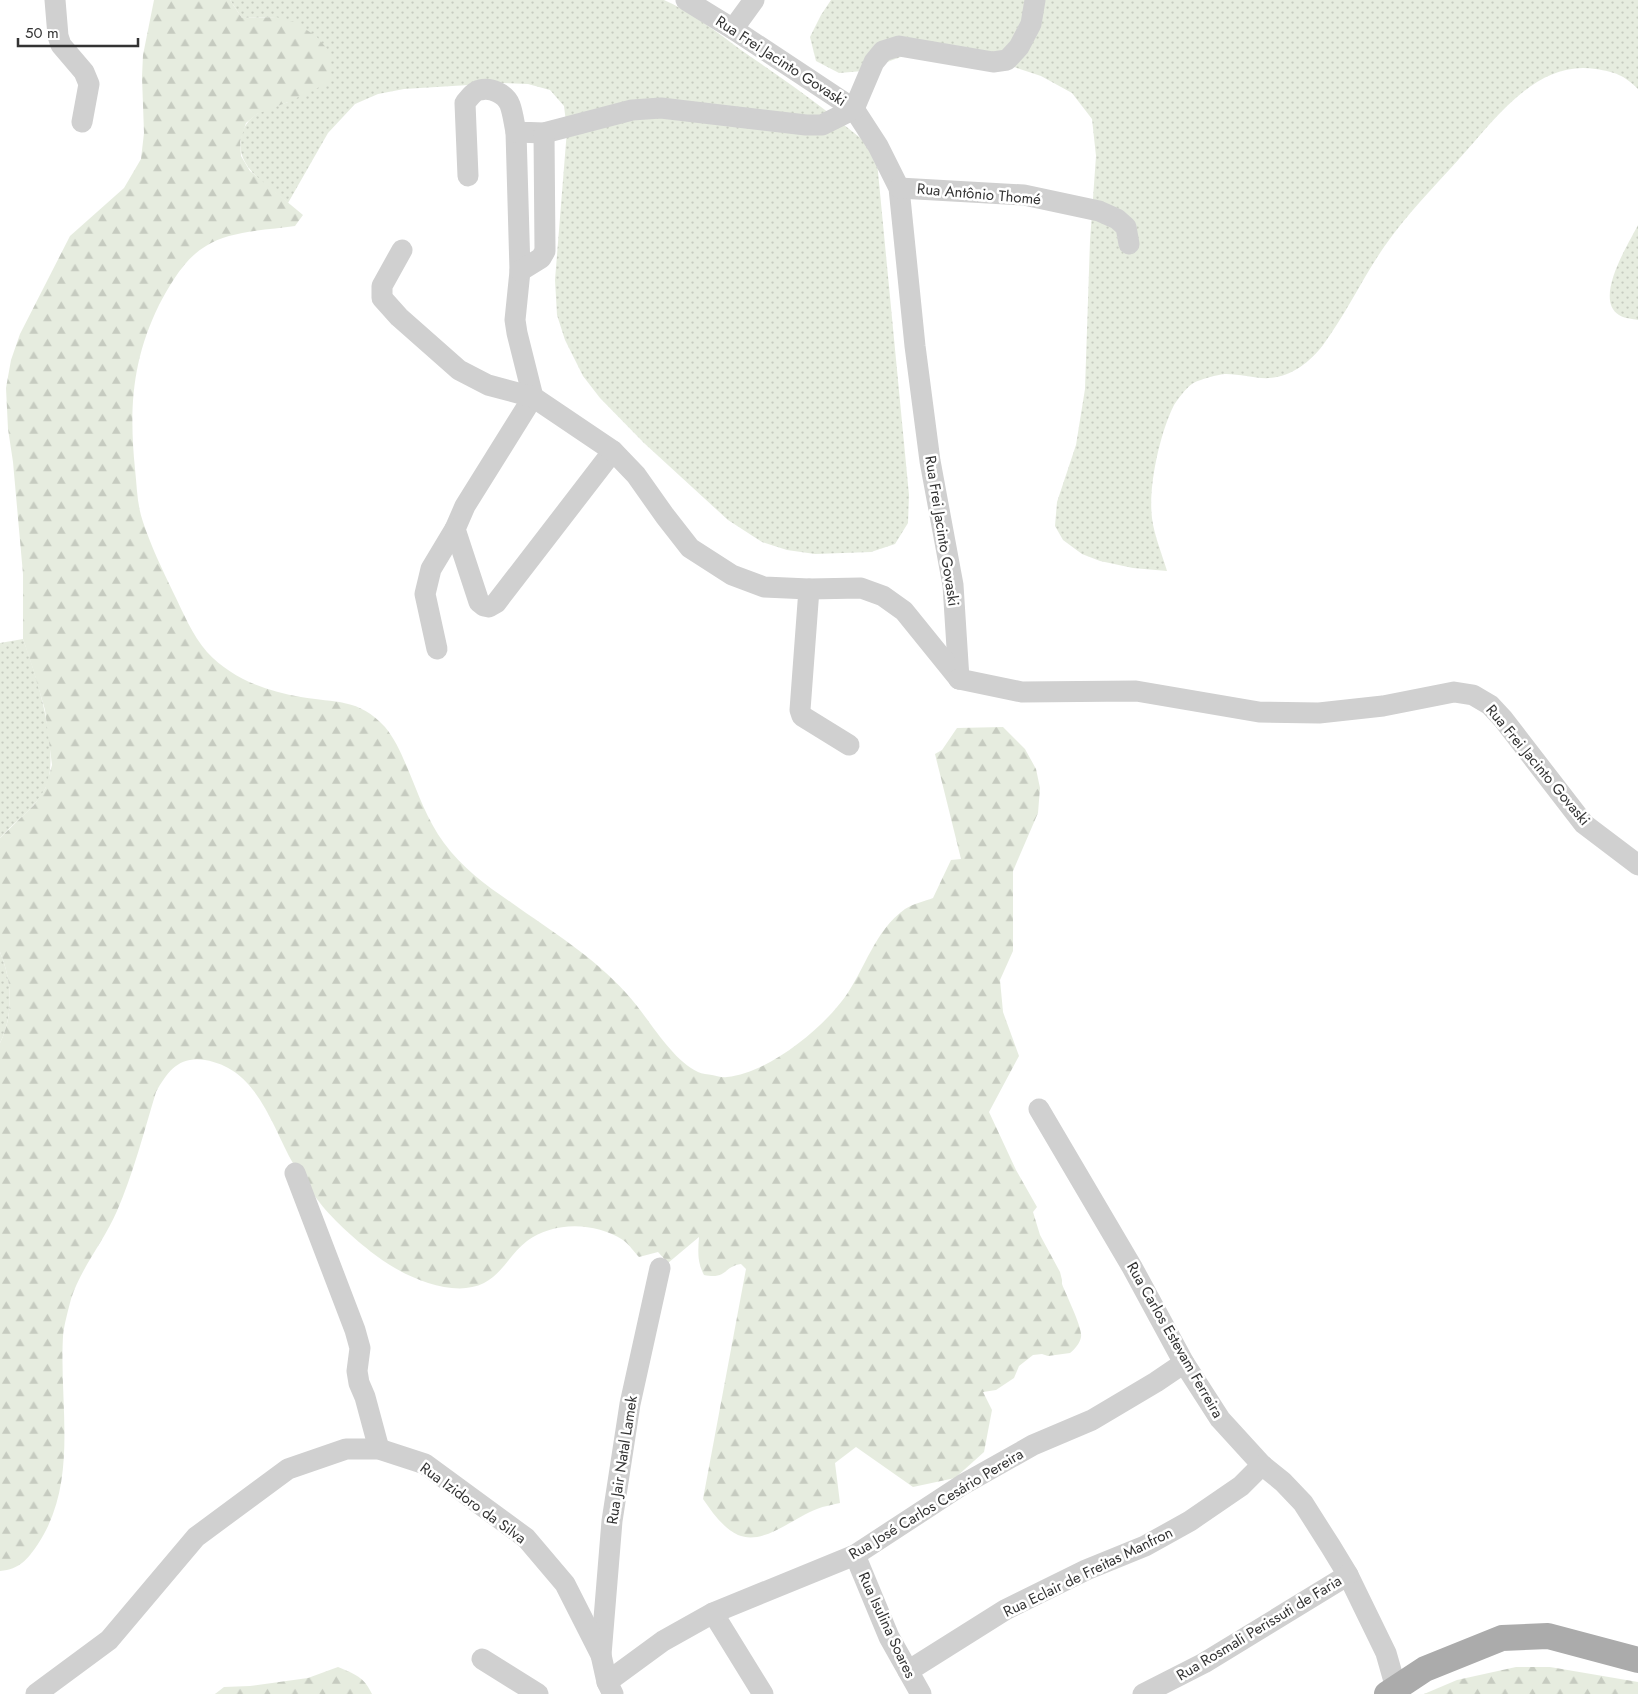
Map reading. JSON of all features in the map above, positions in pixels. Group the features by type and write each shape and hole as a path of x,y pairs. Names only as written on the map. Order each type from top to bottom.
{"main road":[{"path":"1391,1691 1424,1669 1502,1638 1548,1636 1638,1660"}],"street":[{"path":"56,0 58,36 61,45 84,72 89,84 82,122"},
{"name":"Rua Frei Jacinto Govaski","path":"686,0 734,29 854,109 878,146 899,188 914,346 930,460 954,585 959,679 1022,692 1136,691 1260,712 1319,713 1382,706 1454,692 1473,695 1490,705 1503,719 1584,824 1638,865"},
{"path":"734,29 754,0"},
{"path":"516,132 544,133 632,110 661,108 806,125 822,125 854,109 874,62 883,51 899,46 993,62 1007,60 1019,47 1031,24 1035,0"},
{"path":"438,650 425,594 430,569 455,529 465,506 533,397 515,320 520,271 516,132 510,104 502,95 492,90 480,90 471,95 465,103 468,176"},
{"path":"520,271 542,258 545,251 544,133"},
{"name":"Rua Antônio Thomé","path":"899,188 1024,195 1099,211 1117,219 1126,227 1129,244"},
{"path":"402,250 382,286 382,298 399,317 459,370 488,385 533,397 613,450 636,475 690,548 732,575 764,587 809,589 862,588 883,596 904,611 959,679"},
{"path":"455,529 479,602 489,607 496,603 613,450"},
{"path":"809,589 800,710 802,716 849,745"},
{"name":"Rua Carlos Estevam Ferreira","path":"1039,1109 1132,1267 1184,1363 1220,1419 1262,1465 1283,1482 1303,1503 1348,1575 1386,1653 1391,1691"},
{"path":"295,1174 355,1330 360,1348 357,1371 359,1383 365,1397 379,1449"},
{"name":"Rua Jair Natal Lamek","path":"601,1655 612,1521 630,1404 660,1268"},
{"name":"Rua José Carlos Cesário Pereira","path":"610,1688 663,1641 713,1614 855,1556 962,1485 1033,1445 1092,1420 1184,1363"},
{"name":"Rua Izidoro da Silva","path":"36,1694 109,1640 196,1536 288,1469 346,1449 379,1449 425,1464 526,1538 565,1584 601,1655 610,1688"},
{"name":"Rua Eclair de Freitas Manfron","path":"908,1672 1005,1610 1086,1570 1145,1546 1190,1521 1241,1486 1262,1465"},
{"name":"Rua Isulina Soares","path":"855,1556 889,1637 921,1694"},
{"name":"Rua Rosmali Perissuti de Faria","path":"1143,1694 1204,1663 1348,1575"},
{"path":"713,1614 763,1694"},
{"path":"482,1659 538,1694"}],"green space":[{"path":"154,0 230,0 242,18 276,17 294,22 316,36 329,51 330,82 257,114 246,123 240,142 241,156 250,171 303,215 295,226 226,237 206,246 191,257 173,280 159,305 143,345 138,365 132,426 138,503 141,516 157,557 188,623 207,652 227,670 238,677 275,691 356,706 375,718 385,727 395,741 433,825 444,843 459,861 484,883 572,945 614,980 634,1002 668,1047 688,1066 700,1073 722,1077 743,1074 776,1059 808,1036 835,1010 845,997 871,950 886,928 905,909 933,898 951,860 961,859 935,754 942,750 957,728 1003,727 1025,749 1036,769 1040,788 1038,813 1013,871 1013,951 1000,980 1003,1012 1019,1056 989,1112 1016,1170 1037,1207 1033,1212 1040,1235 1060,1272 1062,1284 1077,1319 1081,1337 1077,1346 1070,1353 1048,1356 1042,1354 1033,1355 1019,1366 1014,1378 996,1390 983,1392 992,1410 984,1452 955,1478 913,1487 856,1447 835,1463 840,1503 817,1509 768,1534 758,1537 738,1535 723,1524 703,1499 746,1269 741,1264 731,1267 717,1276 704,1275 699,1261 699,1237 668,1263 658,1252 639,1257 625,1242 612,1234 587,1227 575,1226 562,1227 538,1234 521,1246 490,1279 472,1287 443,1287 414,1278 388,1264 371,1251 326,1210 297,1170 261,1101 250,1087 238,1075 223,1065 196,1059 188,1060 175,1067 156,1092 123,1197 106,1233 75,1288 63,1336 64,1443 59,1495 51,1520 30,1555 18,1566 0,1571 0,1043 8,1021 10,998 7,974 0,952 0,838 34,805 45,789 52,765 45,710 23,639 23,574 13,462 8,429 6,388 11,360 20,334 70,236 124,188 141,159 144,133 143,55"},
{"path":"230,0 664,0 684,10 713,29 860,137 876,151 909,495 908,523 895,544 871,552 815,554 787,550 762,542 728,520 644,443 600,398 583,376 565,340 557,315 555,280 567,130 564,106 550,90 528,84 501,83 404,89 378,94 355,104 328,133 288,203 253,173 242,155 240,145 244,128 255,115 288,102 276,17 242,18"},
{"path":"831,0 1638,0 1638,89 1619,75 1596,69 1574,68 1554,73 1536,83 1502,111 1401,224 1376,259 1347,309 1323,345 1306,362 1293,371 1278,377 1265,378 1223,374 1199,381 1187,388 1174,405 1164,430 1156,460 1152,491 1153,524 1167,571 1133,568 1100,561 1082,554 1063,540 1055,526 1057,502 1076,445 1085,389 1090,241 1096,156 1092,119 1072,93 1041,76 987,58 917,51 863,71 839,73 816,61 810,37"},
{"path":"1638,225 1638,320 1619,315 1612,307 1610,297 1615,271"},
{"path":"23,639 46,715 51,758 49,776 40,798 0,838 0,643"},
{"path":"0,952 7,974 10,998 8,1021 0,1043"},
{"path":"338,1667 358,1677 366,1684 372,1694 215,1694 224,1687 250,1686 308,1678"},
{"path":"1516,1667 1550,1667 1638,1682 1638,1694 1424,1694 1457,1680"}]}
